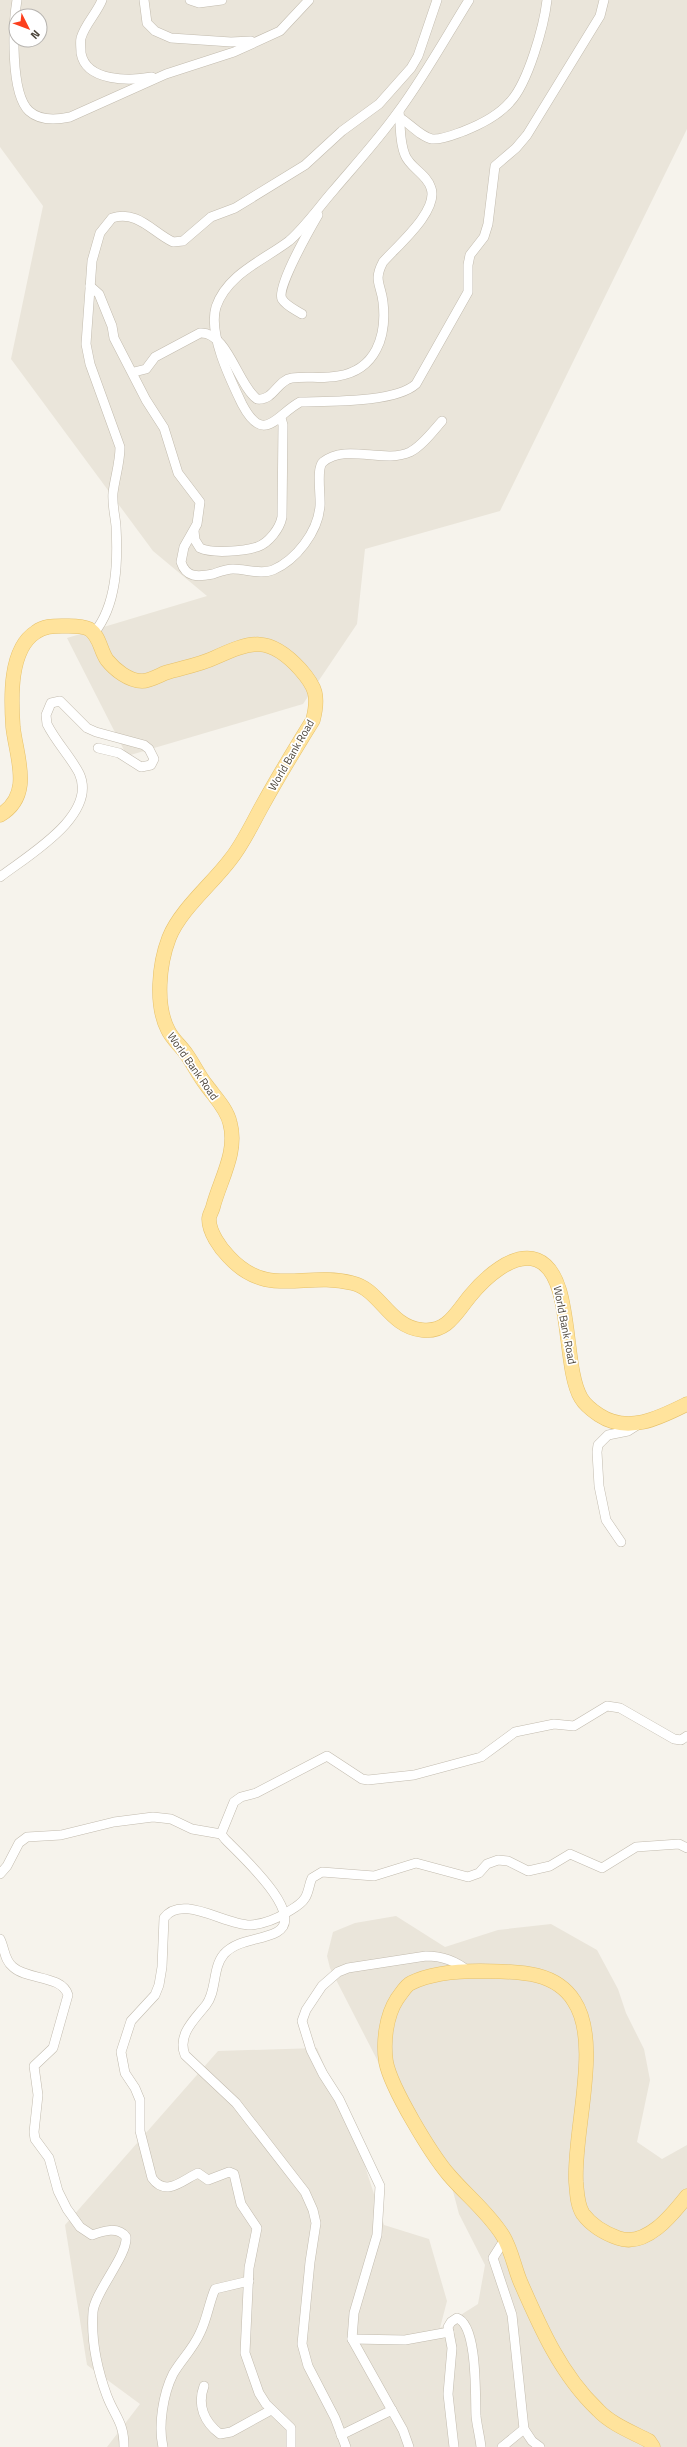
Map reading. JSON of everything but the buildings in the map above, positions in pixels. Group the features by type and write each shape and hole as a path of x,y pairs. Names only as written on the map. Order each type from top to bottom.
{"main road":[{"path":"0,815 12,804 22,779 13,728 13,677 20,650 25,640 31,635 49,626 76,626 88,629 94,633"},
{"name":"World Bank Road","path":"94,633 107,660 131,679 144,681 214,658 242,645 254,643 265,645 286,656 314,686 317,705 312,720 231,860 200,892 169,937 162,968 160,1010 168,1031 185,1052 226,1113 231,1124 230,1155 209,1219 221,1248 230,1260 261,1281 315,1279 356,1283 399,1322 425,1331 439,1329 454,1319 470,1296 510,1262 526,1258 540,1261 554,1274 561,1293 565,1327 577,1388 582,1400 602,1417 616,1424 642,1423 655,1420 687,1404"},
{"path":"648,2445 599,2412 565,2370 550,2347 520,2280 505,2239 487,2214 448,2174 428,2146 404,2105 386,2064 385,2041 388,2023 395,2001 409,1983 442,1974 468,1971 527,1972 548,1979 566,1991 576,2002 581,2016 588,2062 576,2144 576,2184 582,2213 601,2232 623,2240 644,2238 659,2226 687,2196"}],"street":[{"path":"18,0 14,17 19,90 24,104 35,115 58,120 70,117 166,74 234,52 254,41 280,31 309,0"},
{"path":"102,0 81,38 82,56 86,66 92,72 105,76 150,77 166,74"},
{"path":"144,0 147,23 162,36 171,38 231,42 254,41"},
{"path":"190,0 199,3 222,0"},
{"path":"94,633 107,609 115,578 117,555 113,496 120,457 120,447 88,354 86,344 90,286 96,244 100,233 112,218 128,216 148,224 173,242 183,241 212,218 242,205 318,155 332,139 379,104 411,68 418,56 437,0"},
{"path":"469,0 399,115 289,240 246,269 228,287 217,306 214,327 217,341 239,398 248,414 261,425 275,423 300,402 394,396 409,390 416,384 468,292 468,265 470,255 484,237 488,224 495,166 516,148 527,135 600,16 604,0"},
{"path":"399,115 432,139 461,132 498,114 511,101 522,84 537,41 548,0"},
{"path":"134,372 146,369 155,357 200,333 207,333 217,341 236,368 248,390 257,399 262,400 274,392 287,379 339,376 362,367 376,352 383,338 385,326 383,300 377,277 378,270 383,262 425,215 432,198 431,188 426,179 405,155 401,142 399,115"},
{"path":"302,314 282,299 282,292 302,242 336,187"},
{"path":"90,286 100,294 112,326 114,338 134,372 146,400 164,428 178,474 200,502 201,509 194,531 184,546 181,562 188,573 196,577 229,569 264,572 274,569 298,550 315,526 320,507 320,468 324,461 340,455 403,454 414,449 442,421"},
{"path":"194,531 195,540 200,548 217,552 257,547 277,530 282,517 283,425 281,418"},
{"path":"0,877 66,825 80,804 82,788 79,774 48,724 46,715 51,703 60,701 76,719 96,732 144,745 149,749 154,758 151,765 141,767 119,753 98,748"},
{"path":"621,1542 606,1520 599,1486 598,1445 608,1435 628,1430 642,1423"},
{"path":"221,1834 222,1826 234,1802 241,1797 256,1793 327,1756 362,1779 368,1780 414,1775 481,1757 515,1732 554,1724 574,1726 608,1706 620,1708 674,1739 681,1740 687,1736"},
{"path":"0,1874 7,1866 19,1843 26,1837 61,1836 114,1822 153,1817 171,1819 192,1829 221,1834 274,1893 286,1913 284,1927 278,1932 236,1945 223,1956 210,1999 188,2027 183,2050 185,2056 236,2103 304,2192 313,2210 316,2223 310,2262 302,2344 308,2366 346,2447"},
{"path":"291,2447 291,2428 271,2410 259,2393 245,2353 249,2280 257,2228 241,2204 234,2174 229,2172 208,2180 198,2172 179,2184 166,2187 155,2183 152,2178 140,2131 140,2100 136,2088 125,2073 121,2052 128,2025 155,1995 159,1985 162,1967 163,1923 168,1913 176,1908 183,1908 205,1912 235,1923 251,1925 286,1913 305,1899 312,1878 322,1872 374,1876 416,1863 468,1877 479,1873 487,1864 498,1860 508,1861 528,1871 550,1866 570,1854 602,1868 636,1847 679,1844 687,1848"},
{"path":"0,1939 5,1956 12,1966 25,1974 58,1984 68,1995 53,2048 34,2066 38,2095 34,2132 37,2142 49,2158 62,2200 80,2227 92,2235 105,2230 121,2232 126,2237 125,2245 108,2281 94,2304 92,2325 92,2340 100,2373 111,2407 122,2426 124,2447"},
{"path":"409,2447 403,2430 352,2339 354,2313 378,2235 380,2186 339,2100 323,2074 311,2050 302,2021 306,2010 322,1986 338,1972 348,1968 426,1956 438,1956 460,1964 468,1971"},
{"path":"505,2239 493,2258 512,2315 524,2429 532,2441 540,2447"},
{"path":"163,2447 162,2421 169,2384 173,2375 201,2332 215,2289 249,2280"},
{"path":"454,2447 448,2394 452,2348 449,2332 451,2322 460,2319 464,2323 472,2348 476,2417 481,2447"},
{"path":"352,2339 405,2340 449,2332"},
{"path":"204,2386 201,2393 203,2416 209,2426 220,2434 231,2432 271,2410"},
{"path":"341,2434 392,2410"},
{"path":"502,2447 524,2429"}],"shaded area":[{"path":"0,0 687,0 687,129 500,511 365,549 357,624 303,704 127,756 67,638 207,596 153,551 11,359 43,206 0,147"},
{"path":"396,1916 445,1947 498,1930 551,1924 597,1950 618,1989 626,2013 644,2049 650,2080 637,2142 662,2159 687,2145 687,2447 107,2447 140,2404 87,2365 65,2225 218,2051 317,2048 362,2157 384,2225 429,2239 447,2301 440,2328 478,2304 485,2265 459,2214 450,2180 408,2120 330,1968 327,1956 333,1932 355,1923"}]}
